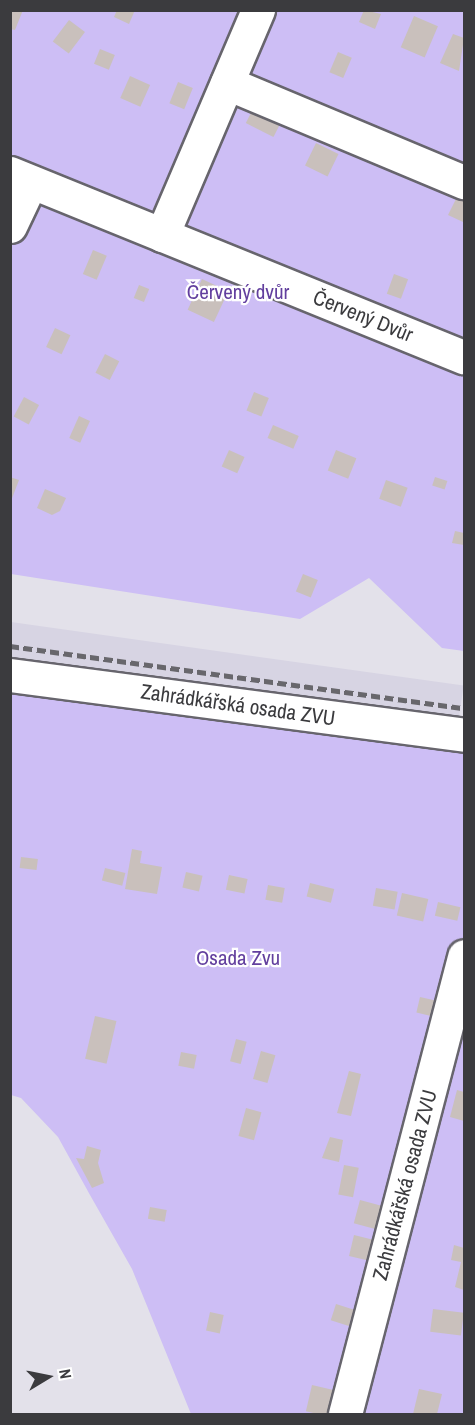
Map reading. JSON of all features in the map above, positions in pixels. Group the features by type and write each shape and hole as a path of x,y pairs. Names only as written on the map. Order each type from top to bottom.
{"street":[{"path":"162,235 258,10"},
{"path":"227,83 465,182"},
{"name":"Červený Dvůr","path":"10,226 20,179 465,357"},
{"name":"Zahrádkářská osada ZVU","path":"10,675 465,735"},
{"name":"Zahrádkářská osada ZVU","path":"345,1414 465,956"}],"shaded area":[{"path":"11,622 464,686 457,732 10,669"}],"green space":[{"name":"Červený dvůr","path":"10,11 464,11 464,651 442,648 369,578 300,619 11,574"},
{"name":"Osada Zvu","path":"11,690 464,742 464,1414 191,1414 132,1269 58,1137 21,1098 11,1095"}],"building":[{"path":"10,10 23,10 15,30 10,29"},
{"path":"117,10 135,10 129,24 114,17"},
{"path":"364,10 381,14 375,29 359,22"},
{"path":"414,16 438,26 425,57 401,47"},
{"path":"69,20 85,32 69,54 53,42"},
{"path":"453,34 464,38 459,71 440,63"},
{"path":"100,49 115,55 109,70 94,64"},
{"path":"338,52 352,58 343,78 329,72"},
{"path":"130,76 150,85 140,107 120,98"},
{"path":"178,82 193,88 184,109 169,103"},
{"path":"254,107 282,121 273,137 246,123"},
{"path":"316,143 338,154 328,176 305,165"},
{"path":"457,197 464,201 463,222 448,215"},
{"path":"93,250 107,256 97,280 83,274"},
{"path":"394,274 408,279 401,299 387,294"},
{"path":"202,279 228,291 214,322 188,310"},
{"path":"139,285 149,289 144,302 134,298"},
{"path":"55,328 70,335 62,354 46,347"},
{"path":"105,354 119,361 110,380 95,373"},
{"path":"254,392 269,398 261,417 247,411"},
{"path":"24,397 39,405 29,424 14,416"},
{"path":"79,416 90,421 80,443 69,438"},
{"path":"273,425 299,436 293,449 268,438"},
{"path":"229,450 245,457 237,473 222,466"},
{"path":"336,450 356,458 348,479 328,470"},
{"path":"10,477 19,480 11,501 10,501"},
{"path":"435,477 447,481 445,490 432,486"},
{"path":"386,480 408,488 401,507 379,499"},
{"path":"45,489 66,498 60,511 52,515 37,508"},
{"path":"455,531 464,533 464,545 452,543"},
{"path":"303,574 318,580 311,598 296,592"},
{"path":"132,849 142,851 140,863 162,867 157,894 125,889"},
{"path":"21,857 38,859 37,870 20,868"},
{"path":"105,868 125,873 122,886 102,881"},
{"path":"186,872 203,876 199,891 182,888"},
{"path":"229,875 248,879 244,894 226,890"},
{"path":"310,883 334,889 331,903 307,897"},
{"path":"268,885 285,888 282,903 265,900"},
{"path":"376,888 398,892 395,910 373,906"},
{"path":"402,893 428,899 423,921 397,915"},
{"path":"438,902 460,907 457,921 435,916"},
{"path":"420,997 437,1001 433,1016 416,1013"},
{"path":"95,1016 116,1021 107,1064 85,1059"},
{"path":"236,1039 247,1042 241,1064 230,1061"},
{"path":"261,1051 275,1055 267,1083 253,1079"},
{"path":"181,1052 197,1055 194,1069 178,1066"},
{"path":"349,1071 361,1074 351,1116 337,1113"},
{"path":"457,1090 464,1092 464,1121 450,1117"},
{"path":"246,1108 261,1112 254,1140 238,1136"},
{"path":"330,1137 343,1140 339,1162 322,1158"},
{"path":"87,1146 101,1150 98,1163 104,1183 92,1188 76,1158 84,1159"},
{"path":"344,1165 359,1168 353,1197 338,1194"},
{"path":"360,1200 383,1206 377,1229 354,1223"},
{"path":"150,1207 167,1210 165,1222 148,1219"},
{"path":"354,1235 374,1240 366,1276 366,1260 349,1256"},
{"path":"454,1245 464,1248 464,1290 455,1287 461,1262 451,1260"},
{"path":"336,1304 354,1310 349,1326 331,1320"},
{"path":"433,1309 464,1313 461,1336 430,1332"},
{"path":"210,1312 224,1315 220,1333 206,1331"},
{"path":"312,1385 334,1390 329,1414 306,1411"},
{"path":"419,1389 442,1394 437,1414 413,1414"}],"railway":[{"path":"10,646 464,708"}]}
